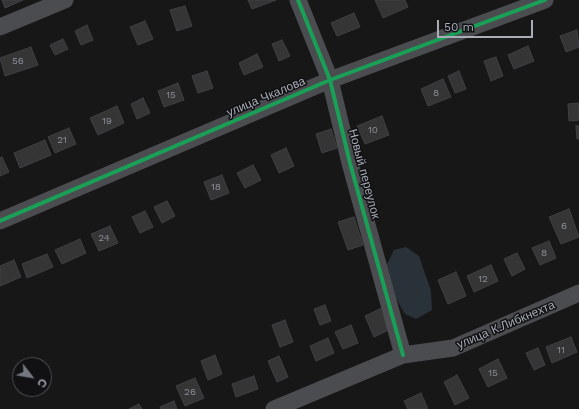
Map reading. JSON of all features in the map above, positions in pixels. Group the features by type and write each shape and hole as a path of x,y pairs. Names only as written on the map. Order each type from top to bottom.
{"street":[{"path":"0,27 64,0"},
{"name":"Новый переулок","path":"298,0 330,80 350,164 403,355"},
{"name":"улица Чкалова","path":"0,221 330,80 545,0"},
{"name":"улица К.Либкнехта","path":"274,409 403,355 453,348 579,294"}],"shaded area":[{"path":"406,247 419,256 431,291 432,310 416,319 405,314 394,295 385,268 394,250"}],"building":[{"path":"2,0 23,0 5,8"},
{"path":"248,0 276,0 252,9"},
{"path":"375,0 405,0 408,7 383,18"},
{"path":"185,6 192,26 177,31 170,10"},
{"path":"354,13 360,27 337,36 331,23"},
{"path":"145,21 153,39 138,45 130,27"},
{"path":"87,25 93,40 81,45 75,31"},
{"path":"577,30 579,47 566,52 560,36"},
{"path":"63,39 68,49 55,55 50,45"},
{"path":"282,40 290,56 279,61 272,44"},
{"path":"528,46 534,61 514,69 508,55"},
{"path":"31,47 38,65 5,76 0,58"},
{"path":"257,54 263,67 244,75 239,63"},
{"path":"496,57 503,76 491,81 484,61"},
{"path":"207,71 213,88 198,93 192,76"},
{"path":"459,71 466,89 455,93 448,76"},
{"path":"443,79 451,97 428,106 421,89"},
{"path":"178,83 184,100 164,107 158,91"},
{"path":"143,98 150,113 137,119 131,104"},
{"path":"579,103 579,120 569,121 568,104"},
{"path":"117,106 124,123 98,135 90,118"},
{"path":"382,116 389,135 365,144 357,126"},
{"path":"576,126 579,126 579,139 577,139"},
{"path":"69,128 76,144 55,153 48,137"},
{"path":"331,129 337,148 322,153 316,134"},
{"path":"45,140 51,155 20,168 14,153"},
{"path":"286,148 294,166 279,173 271,155"},
{"path":"2,157 9,172 0,176 0,158"},
{"path":"253,165 261,180 245,188 237,173"},
{"path":"222,175 229,193 211,200 204,182"},
{"path":"167,201 175,216 162,223 154,207"},
{"path":"569,209 579,237 561,244 549,217"},
{"path":"145,211 153,227 140,233 132,217"},
{"path":"354,217 363,245 348,250 338,222"},
{"path":"110,226 118,243 99,251 91,234"},
{"path":"80,239 86,253 62,264 55,250"},
{"path":"549,241 556,258 540,265 532,248"},
{"path":"517,253 525,269 512,276 504,259"},
{"path":"47,254 53,267 27,278 22,264"},
{"path":"14,260 21,277 0,286 0,266"},
{"path":"491,265 498,281 474,292 467,276"},
{"path":"456,272 466,296 448,304 438,280"},
{"path":"325,305 331,321 320,325 314,309"},
{"path":"382,308 391,329 374,337 365,316"},
{"path":"285,320 293,342 280,347 272,325"},
{"path":"351,325 358,343 343,349 335,332"},
{"path":"571,337 577,352 552,363 546,347"},
{"path":"328,338 334,353 316,361 310,346"},
{"path":"538,348 545,365 534,370 526,353"},
{"path":"215,355 222,374 208,380 201,361"},
{"path":"279,356 288,377 277,382 268,361"},
{"path":"498,359 507,378 488,387 479,369"},
{"path":"457,375 469,398 455,405 444,382"},
{"path":"254,376 258,389 236,397 232,384"},
{"path":"195,378 204,398 185,406 176,386"},
{"path":"421,393 428,409 408,409 404,401"},
{"path":"174,401 177,409 161,409 160,407"},
{"path":"139,404 142,409 129,409"}],"cycle path":[{"path":"298,0 330,80 350,163 403,355"},
{"path":"0,221 330,80 545,0"}]}
